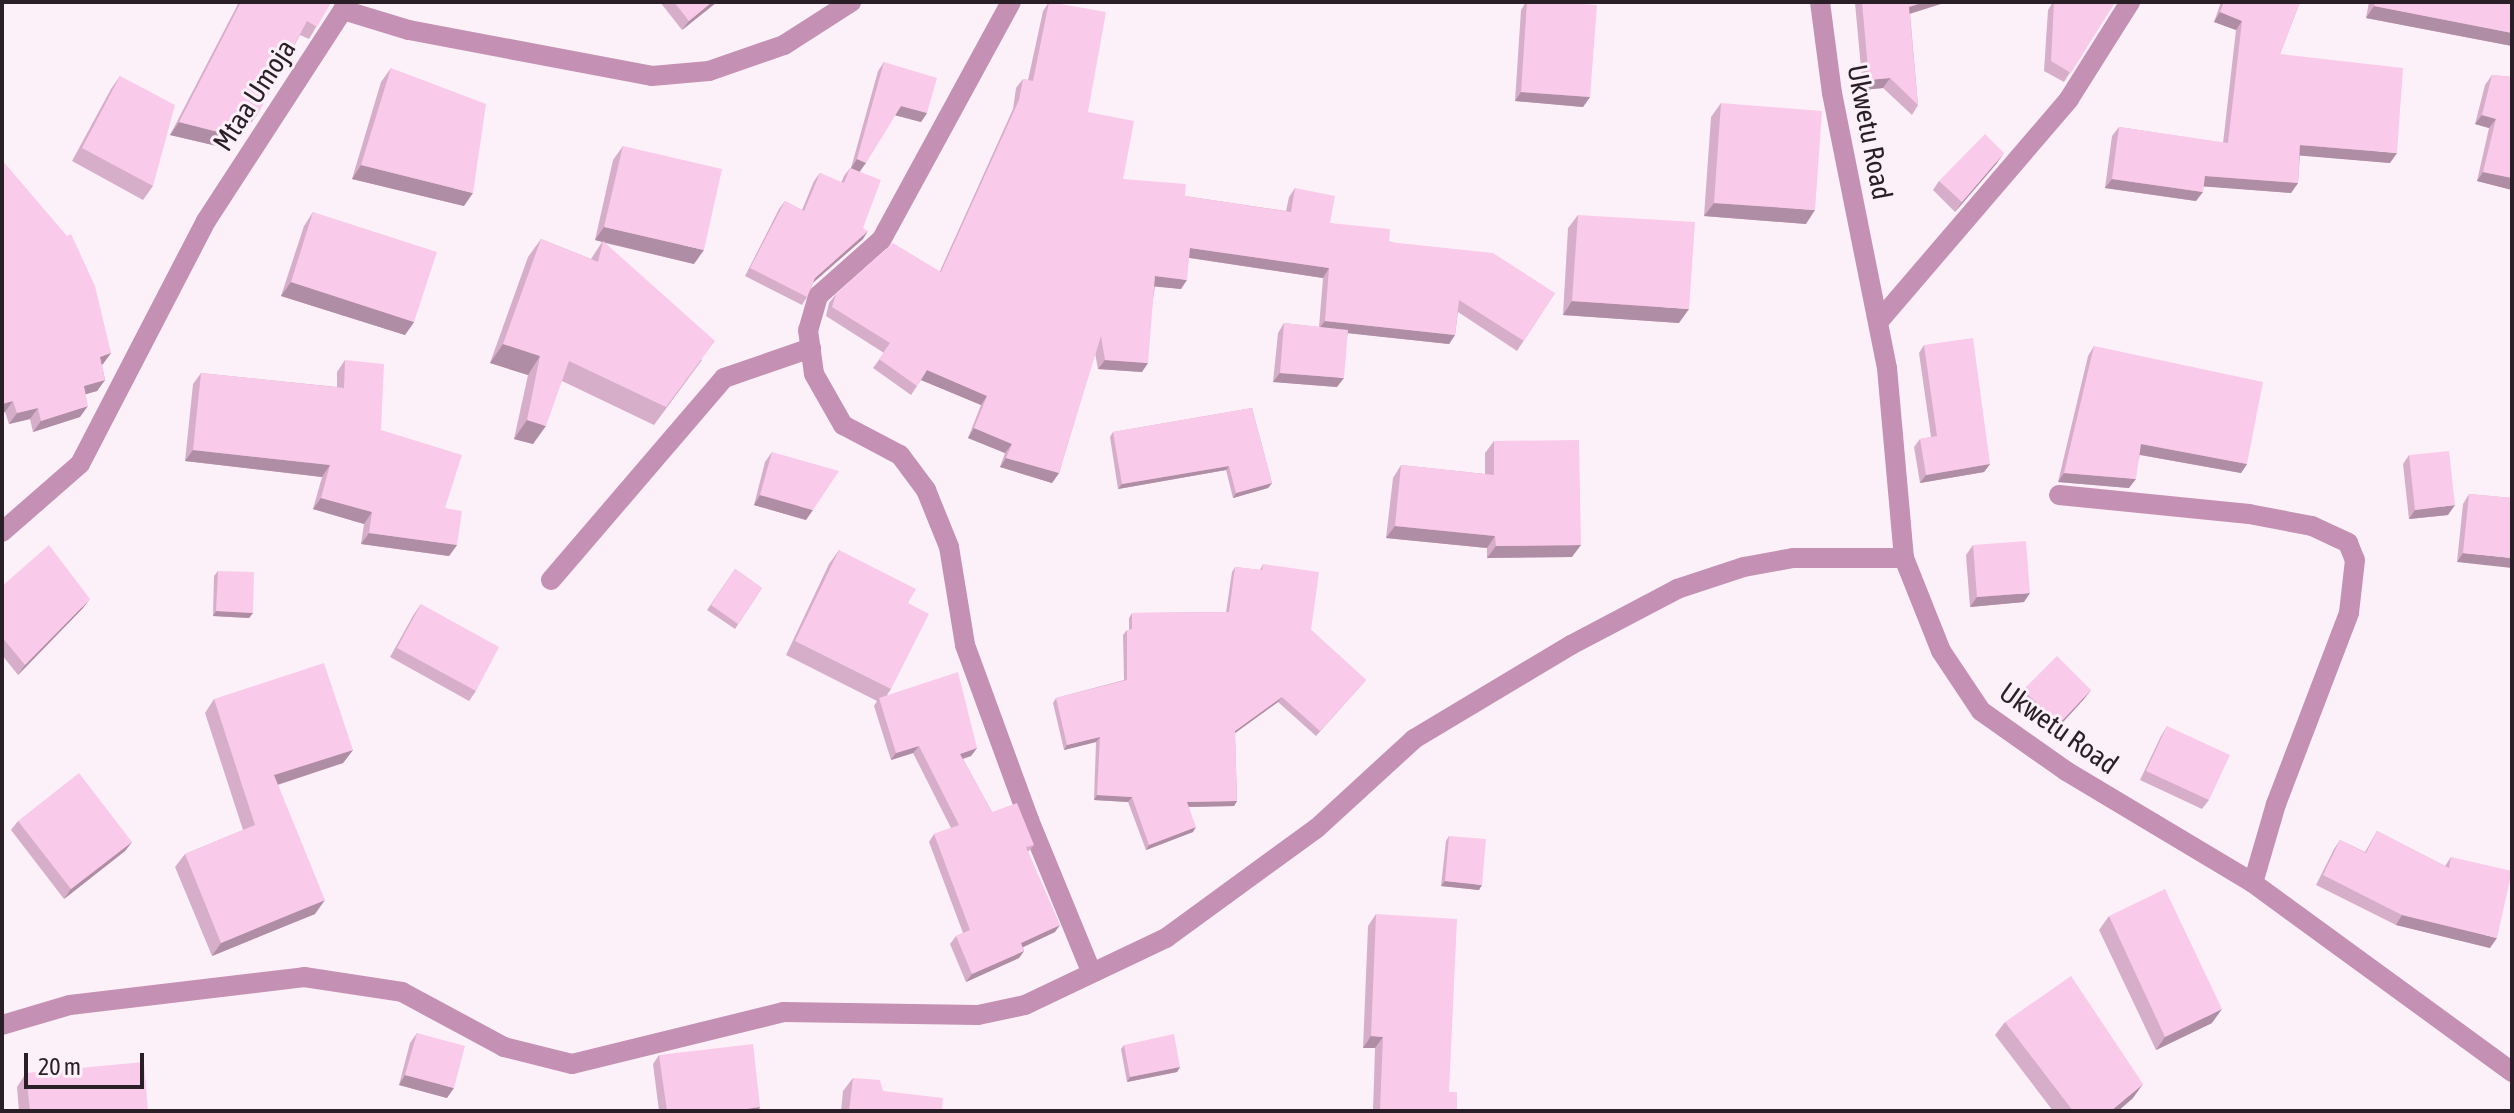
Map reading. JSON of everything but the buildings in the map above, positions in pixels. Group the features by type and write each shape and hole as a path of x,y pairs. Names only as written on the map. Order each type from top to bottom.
{"street":[{"name":"Mtaa Umoja","path":"2,532 80,464 206,221 343,10 409,30 652,76 709,71 784,45 851,2"},
{"path":"1011,2 881,240 818,296 809,313 811,348 814,374 843,425 900,455 926,490 949,547 965,645 1029,820 1091,971"},
{"name":"Ukwetu Road","path":"1820,2 1832,93 1879,321 1904,558 1941,651 1981,711 2066,771 2253,883 2512,1072"},
{"path":"1879,321 2069,99 2130,2"},
{"path":"551,580 724,378 811,348"},
{"path":"2059,495 2249,514 2312,526 2348,543 2355,560 2349,613 2281,791 2253,883"},
{"path":"2,1024 70,1005 304,977 402,992 504,1047 572,1064 783,1012 978,1015 1025,1005 1166,938 1266,868 1414,739 1571,645 1677,589 1744,567 1793,558 1904,558"}]}
